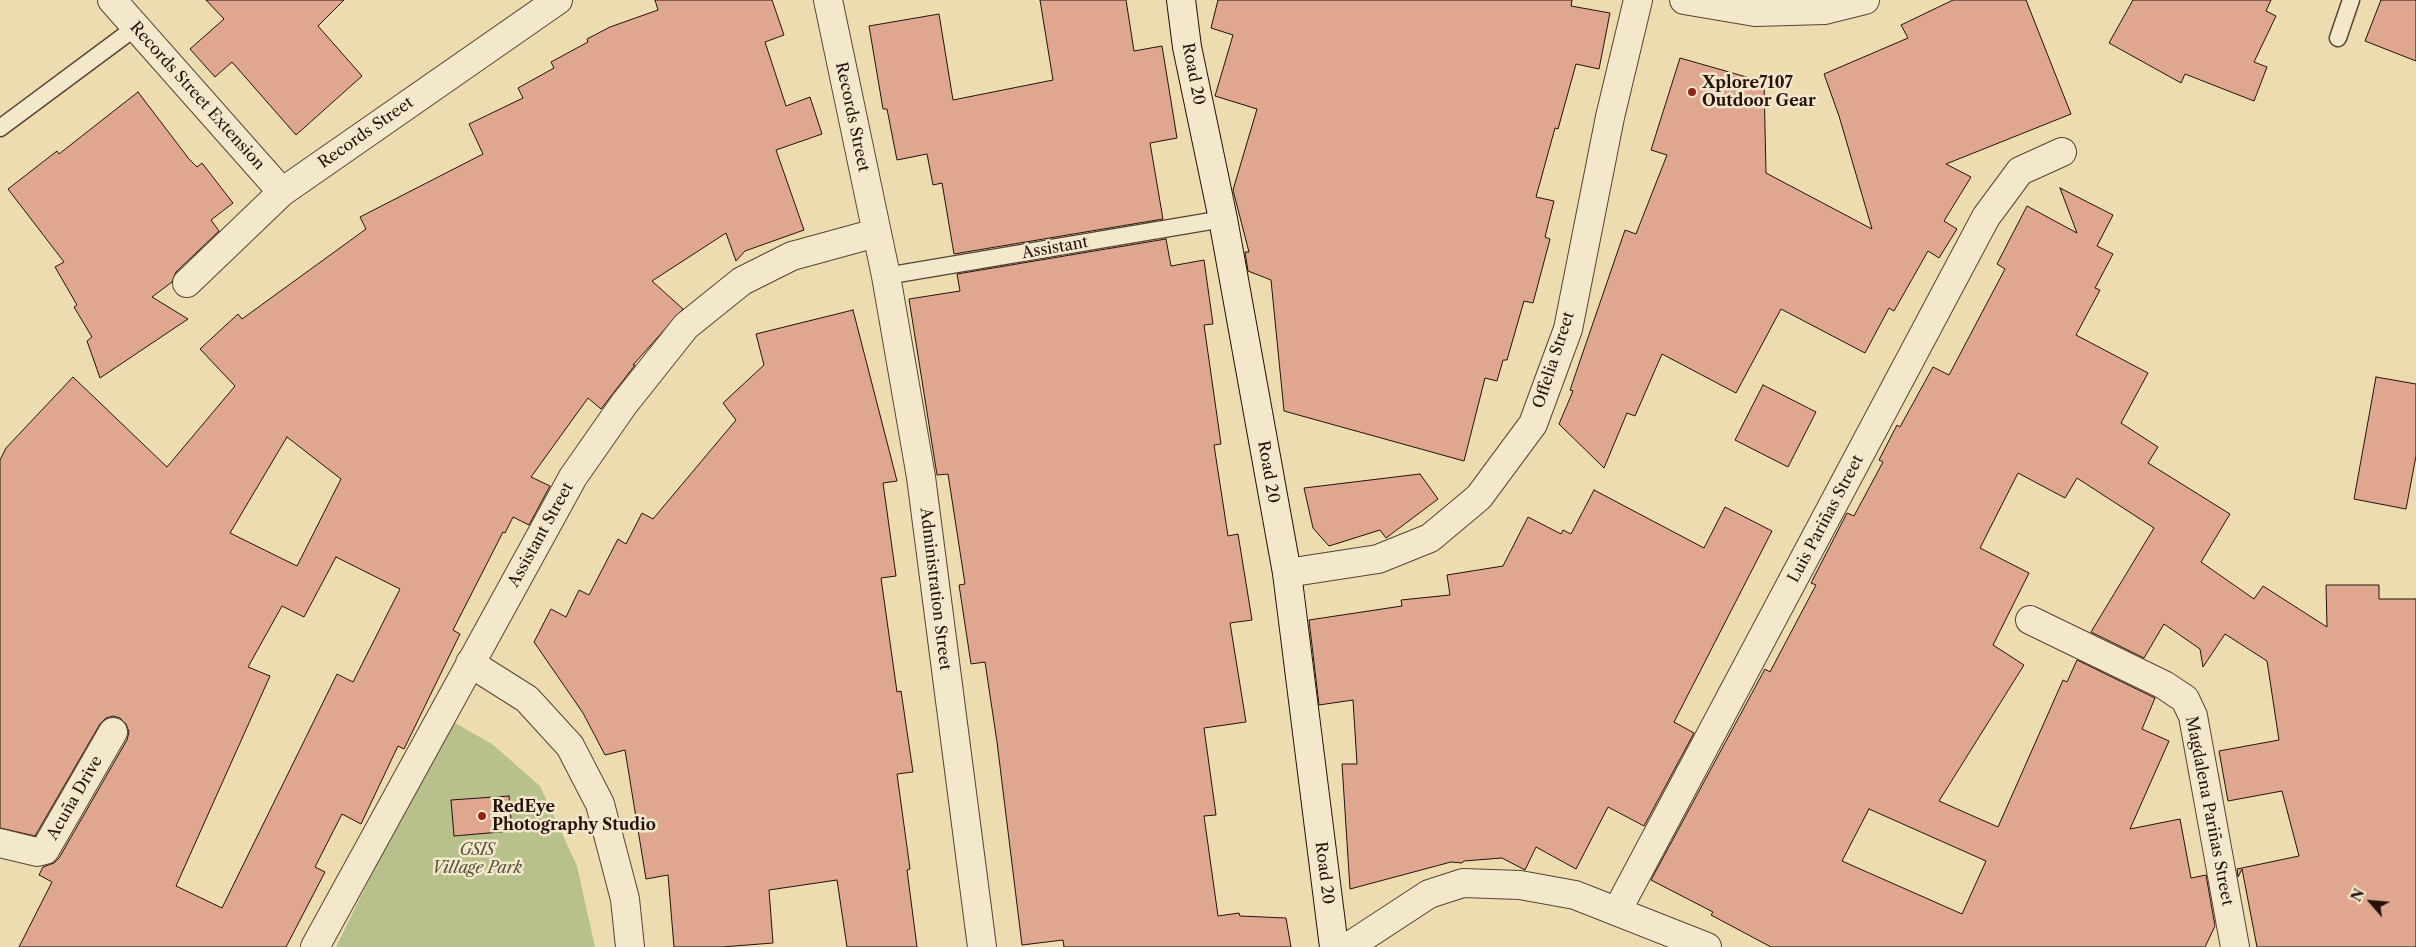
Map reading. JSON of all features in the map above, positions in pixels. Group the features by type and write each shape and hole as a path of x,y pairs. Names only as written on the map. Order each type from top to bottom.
{"street":[{"name":"Records Street Extension","path":"112,0 282,192"},
{"name":"Records Street","path":"187,283 282,192 558,0"},
{"name":"Records Street","path":"828,0 876,233"},
{"name":"Road 20","path":"1181,0 1187,48 1223,219 1287,573 1334,947"},
{"name":"Offelia Street","path":"1287,573 1378,559 1430,538 1479,497 1534,424 1568,329 1610,117 1638,0"},
{"path":"1684,0 1755,12 1825,10 1865,0"},
{"name":"Luis Pariñas Street","path":"1617,911 1986,217 2020,171 2062,152"},
{"name":"Administration Street","path":"876,233 886,276 921,477 982,947"},
{"name":"Assistant Street","path":"315,947 574,477 624,404 686,326 742,281 792,256 876,233"},
{"name":"Magdalena Pariñas Street","path":"2030,620 2164,685 2185,699 2193,716 2235,947"},
{"path":"470,663 527,699 570,746 600,804 625,899 630,947"},
{"name":"Acuña Drive","path":"0,843 37,852 45,850 114,732"},
{"path":"1348,947 1429,894 1463,884 1520,884 1575,895 1707,947"}],"lane":[{"path":"2338,38 2351,0"},
{"path":"0,128 136,27"},
{"name":"Assistant","path":"886,276 1223,219"}],"green space":[{"name":"GSIS Village Park","path":"448,719 492,744 540,786 577,866 595,947 336,947"}],"building":[{"path":"206,0 344,0 318,26 362,76 296,135 232,62 215,77 190,49 224,19"},
{"path":"655,0 772,0 784,35 765,42 786,106 810,97 822,134 776,150 804,230 745,251 736,261 726,233 652,281 683,309 633,365 635,365 601,409 588,398 531,477 550,486 529,525 513,517 505,533 503,532 453,630 460,634 404,749 398,746 361,824 342,814 315,867 325,872 286,947 19,947 52,882 39,875 43,867 54,863 59,858 127,740 129,732 126,724 120,718 113,716 106,718 100,724 35,836 0,828 0,460 6,448 73,377 167,467 235,386 200,349 238,314 242,319 366,229 360,217 483,154 469,124 523,98 518,88 554,68 551,62 588,42 587,39 610,27 658,10","holes":["287,437 341,479 297,566 230,533","336,557 400,589 353,682 337,674 222,908 176,886 270,676 248,667 282,606 304,617"]},
{"path":"1040,0 1126,0 1134,51 1162,46 1177,138 1150,143 1163,219 954,254 942,183 933,185 927,154 897,160 887,109 883,109 869,26 939,14 953,100 1053,80"},
{"path":"1218,0 1572,0 1571,6 1610,13 1599,69 1576,64 1558,129 1555,128 1536,197 1554,201 1545,237 1550,239 1533,303 1524,301 1507,360 1503,360 1497,381 1485,378 1464,461 1284,411 1271,280 1248,271 1245,252 1249,252 1233,190 1257,109 1215,96 1233,35 1211,28"},
{"path":"1953,0 2026,0 2071,114 1946,164 1971,177 1944,221 1957,229 1939,258 1928,251 1894,311 1889,308 1865,353 1781,309 1736,393 1662,354 1635,416 1627,413 1604,468 1559,424 1573,391 1570,390 1625,230 1636,234 1667,155 1651,150 1680,58 1764,82 1766,173 1872,229 1839,116 1824,74 1908,38 1901,25"},
{"path":"2133,0 2271,0 2266,11 2276,16 2254,62 2267,67 2254,101 2185,74 2181,83 2109,43"},
{"path":"2381,0 2416,0 2416,61 2365,41"},
{"path":"138,92 189,159 197,167 202,163 233,203 211,220 219,231 176,272 172,282 152,297 188,319 100,378 87,341 92,337 74,307 77,305 55,267 64,262 8,189 57,151 59,154"},
{"path":"2060,188 2113,215 2097,246 2113,254 2095,288 2100,290 2076,335 2148,373 2121,423 2158,447 2148,463 2230,514 2201,562 2254,599 2263,586 2327,627 2326,585 2379,585 2379,599 2416,599 2416,947 2257,947 2242,869 2238,877 2237,869 2299,856 2282,791 2228,801 2219,751 2279,740 2267,661 2225,634 2203,667 2200,649 2164,624 2144,658 2091,632 2154,528 2077,478 2065,498 2018,473 1980,548 2029,573 1993,645 2024,665 1939,801 1998,827 2063,680 2067,682 2077,660 2155,698 2142,729 2169,741 2130,829 2180,819 2191,878 2206,875 2215,926 2205,947 1771,947 1711,915 1713,912 1651,880 1765,669 1770,672 1816,585 1811,583 1847,513 1854,516 1883,462 1879,460 1897,425 1900,427 1933,367 1949,375 2005,269 1997,264 2027,206 2077,233","holes":["1869,809 1986,861 1962,914 1842,861"]},
{"path":"1166,239 1171,266 1204,260 1213,324 1204,325 1221,444 1214,445 1228,536 1238,534 1252,620 1230,623 1246,722 1204,728 1216,815 1204,816 1218,916 1239,913 1240,916 1286,918 1291,947 1064,947 1063,940 1022,945 997,742 985,662 971,664 959,585 965,584 948,474 937,475 909,299 960,291 957,274"},
{"path":"853,310 897,481 883,483 896,576 881,578 897,692 901,691 913,772 897,774 910,869 907,870 917,947 847,947 837,880 769,890 773,943 722,947 674,947 668,875 646,879 625,750 605,755 583,713 534,642 551,609 566,617 579,590 589,595 618,539 626,544 642,513 653,519 736,420 723,403 764,365 756,334"},
{"path":"2376,377 2416,384 2416,456 2406,509 2354,499"},
{"path":"1763,385 1816,412 1788,467 1735,440"},
{"path":"1420,474 1438,499 1386,538 1380,530 1329,546 1313,528 1304,488"},
{"path":"1594,490 1704,548 1725,507 1772,531 1674,722 1694,733 1644,826 1608,807 1576,869 1536,847 1525,870 1502,858 1464,861 1462,863 1451,862 1350,889 1342,764 1357,764 1353,700 1319,705 1309,620 1402,606 1401,600 1450,595 1447,575 1503,566 1528,517 1561,534 1563,530 1571,534"},
{"name":"RedEye Photography Studio","path":"509,796 512,831 454,836 451,800"}],"place":[{"name":"Xplore7107 Outdoor Gear","path":"1692,92"},
{"name":"RedEye Photography Studio","path":"482,816"}]}
